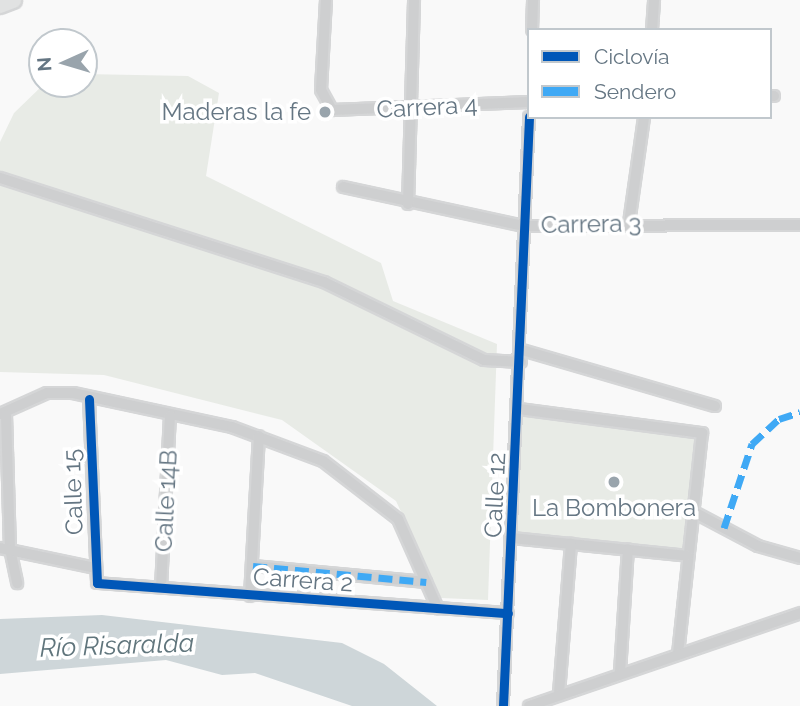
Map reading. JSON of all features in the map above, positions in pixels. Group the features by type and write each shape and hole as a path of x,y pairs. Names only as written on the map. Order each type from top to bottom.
{"main road":[{"path":"0,5 13,0"}],"street":[{"name":"Carrera 4","path":"326,0 321,90 326,107 342,112 527,102"},
{"path":"408,204 415,106 414,0"},
{"path":"532,28 533,0"},
{"path":"652,28 654,0"},
{"name":"Calle 12","path":"503,706 522,356 523,226 529,119"},
{"path":"629,223 644,119"},
{"path":"0,178 324,282 484,360 522,356 715,405"},
{"name":"Carrera 3","path":"343,187 408,204 523,226 629,223 800,225"},
{"path":"17,583 5,548 3,415 47,393 170,415 259,436 323,461 398,519 438,609"},
{"name":"Calle 15","path":"89,399 97,583"},
{"path":"519,409 702,433 690,510 678,653"},
{"name":"Calle 14B","path":"161,587 170,415"},
{"path":"250,596 259,436"},
{"path":"690,510 758,546 800,558"},
{"path":"512,538 688,556"},
{"path":"559,693 571,543"},
{"path":"5,548 96,568"},
{"path":"620,672 628,550"},
{"path":"253,566 426,582"},
{"name":"Carrera 2","path":"97,583 508,613"},
{"path":"529,706 620,672 800,613"}],"shaded area":[{"path":"98,74 188,76 219,93 206,176 381,263 393,301 497,344 488,600 441,598 396,501 282,420 104,375 0,372 0,142 14,113 30,98 98,98"},
{"path":"520,411 700,436 683,556 503,531"}],"water":[{"name":"Río Risaralda","path":"102,615 342,643 384,664 437,706 352,706 255,673 222,675 166,660 0,674 0,619"}],"marked path":[{"path":"724,528 752,444 779,419 800,412"},
{"path":"253,566 426,582"}],"cycle path":[{"path":"503,706 529,119"},
{"path":"89,399 97,583 508,613"}],"place":[{"name":"Maderas la fe","path":"325,112"},
{"name":"La Bombonera","path":"614,482"}]}
